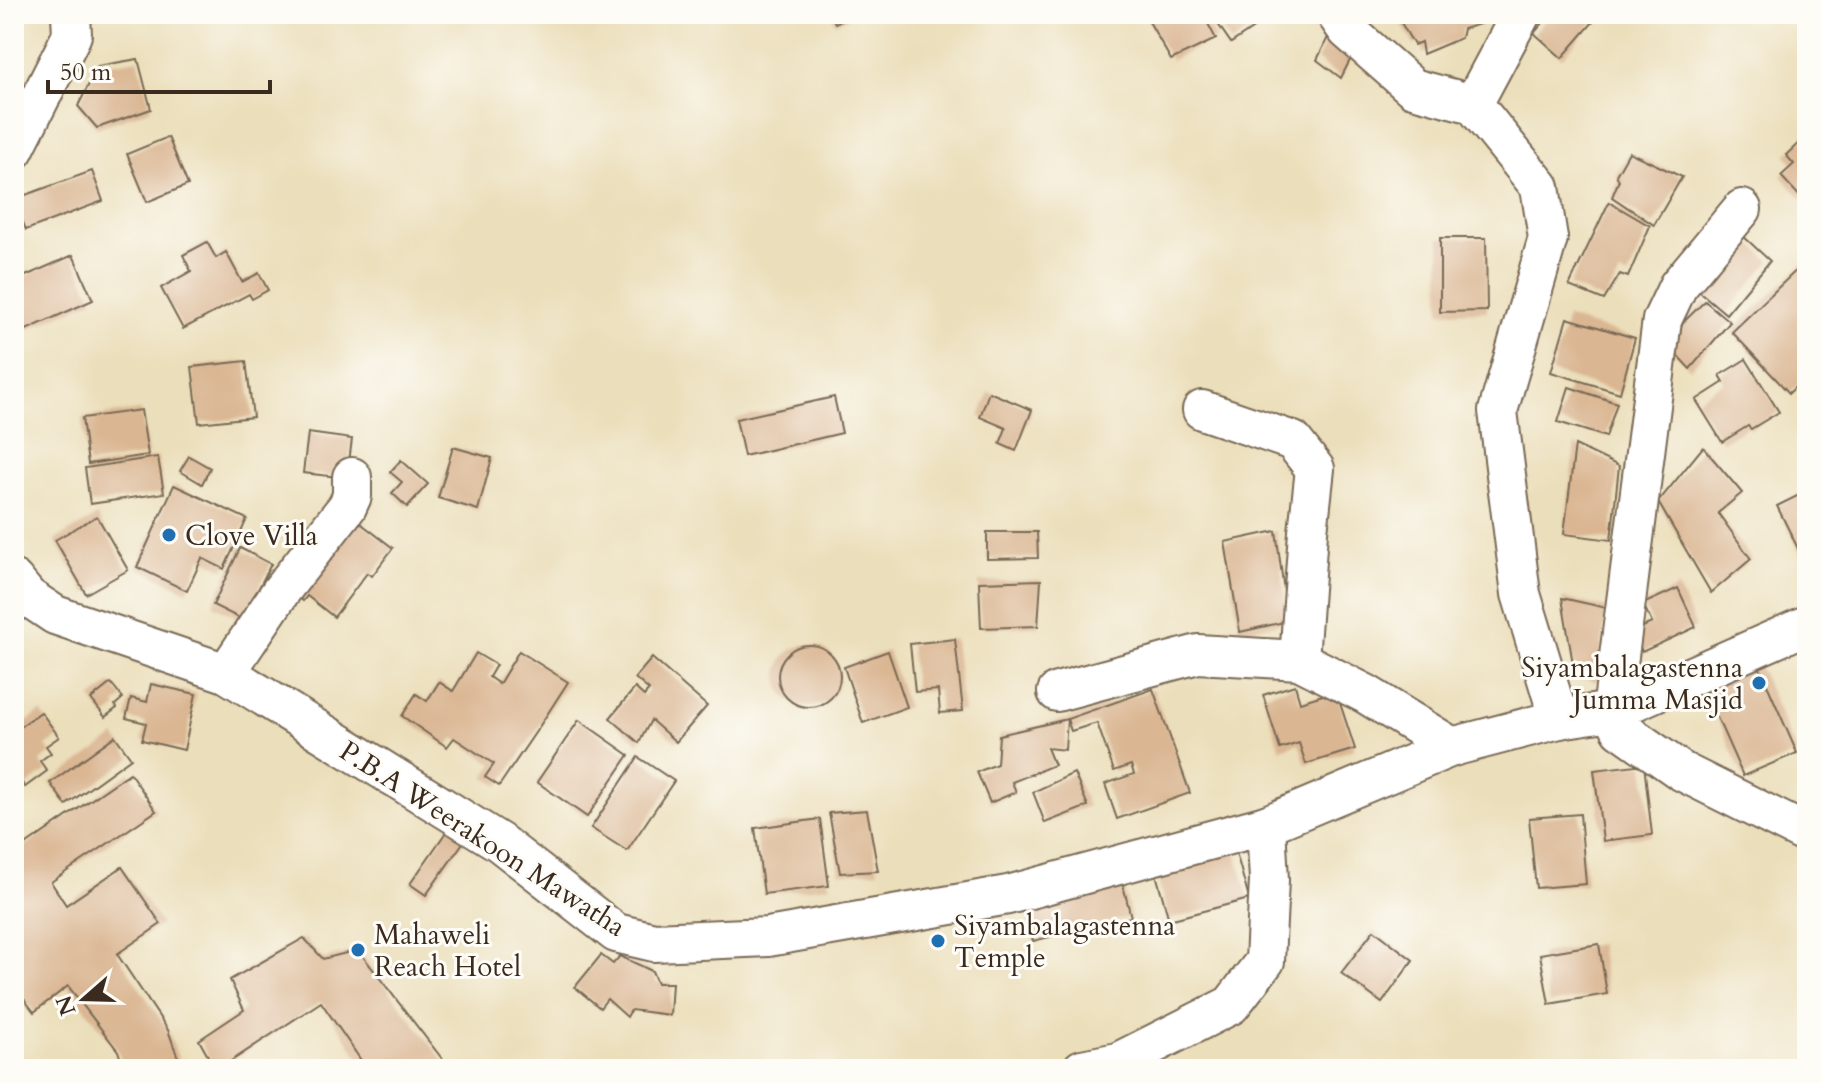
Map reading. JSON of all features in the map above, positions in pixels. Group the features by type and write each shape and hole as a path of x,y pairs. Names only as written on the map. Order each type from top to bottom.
{"street":[{"path":"14,150 72,35 71,14"},
{"path":"1336,14 1347,30 1413,88 1473,104 1540,187 1548,238 1498,411 1521,594 1559,719"},
{"path":"1473,104 1521,14"},
{"path":"1742,209 1678,286 1662,320 1612,711 1621,729 1681,771 1807,834"},
{"path":"1202,410 1293,441 1315,469 1299,660"},
{"path":"226,673 281,591 347,507 352,496 352,477"},
{"name":"P.B.A Weerakoon Mawatha","path":"14,580 28,597 55,615 226,673 499,842 616,933 654,942 768,937 1008,895 1266,825 1452,747 1559,719 1612,711 1807,625"},
{"path":"1057,692 1198,654 1299,660 1366,694 1452,747"},
{"path":"1082,1069 1118,1062 1231,1005 1265,961 1269,880 1266,825"}],"building":[{"path":"831,14 857,14 835,23"},
{"path":"1154,14 1203,14 1216,39 1171,60 1147,18"},
{"path":"1211,14 1274,14 1231,43"},
{"path":"1421,14 1494,14 1496,19 1463,29 1461,38 1423,54 1421,42 1414,45 1400,21"},
{"path":"1551,14 1600,14 1562,58 1534,33"},
{"path":"1331,31 1355,50 1341,78 1317,60"},
{"path":"138,59 151,109 97,128 78,106 98,66"},
{"path":"1807,135 1807,195 1802,199 1781,176 1794,164 1786,155"},
{"path":"168,137 188,185 147,202 127,154"},
{"path":"1629,152 1682,177 1654,225 1612,197 1619,180 1616,175"},
{"path":"92,171 103,201 26,230 14,199"},
{"path":"1609,202 1650,226 1628,277 1620,274 1604,300 1569,286"},
{"path":"1741,234 1770,261 1726,314 1695,288"},
{"path":"1440,238 1486,238 1487,311 1440,312"},
{"path":"207,242 216,258 226,252 242,282 259,273 268,290 252,299 249,294 183,329 161,288 191,271 183,255"},
{"path":"73,255 93,300 24,331 14,309 14,281"},
{"path":"1807,260 1807,376 1789,393 1732,332"},
{"path":"1705,301 1730,322 1690,369 1664,341"},
{"path":"1567,318 1635,338 1620,393 1551,372"},
{"path":"1746,359 1779,412 1722,442 1696,400 1724,382 1720,375"},
{"path":"246,361 253,417 199,423 192,367"},
{"path":"1569,387 1617,403 1606,437 1558,422"},
{"path":"989,392 1032,410 1016,451 1000,444 1006,428 980,417"},
{"path":"834,397 842,433 744,456 736,419"},
{"path":"141,410 148,455 88,464 82,418"},
{"path":"308,433 352,439 347,478 303,473"},
{"path":"1575,445 1619,466 1611,540 1564,534"},
{"path":"453,447 492,458 478,510 438,498"},
{"path":"1703,447 1742,493 1718,513 1751,559 1711,593 1658,502"},
{"path":"189,456 210,468 202,484 180,471"},
{"path":"158,457 164,493 90,504 85,468"},
{"path":"401,460 428,484 407,507 392,493 402,482 390,472"},
{"path":"174,485 247,519 224,569 202,558 187,591 137,567"},
{"path":"1807,491 1807,567 1777,506"},
{"path":"346,512 393,548 372,576 367,573 334,617 307,596 303,601 288,589"},
{"path":"97,516 128,570 86,594 55,540"},
{"path":"1276,531 1288,621 1240,632 1225,542"},
{"path":"987,532 1037,532 1038,558 987,559"},
{"path":"240,548 271,564 243,620 213,605"},
{"path":"1041,580 1038,626 981,628 979,582"},
{"path":"1678,588 1696,627 1642,652 1633,631 1652,623 1643,604"},
{"path":"1562,598 1607,608 1597,682 1575,676"},
{"path":"955,639 963,711 940,713 938,690 915,692 910,644"},
{"path":"803,645 815,645 831,654 838,664 838,688 831,698 815,707 803,707 783,693 778,682 778,670 792,650"},
{"path":"519,651 568,682 499,786 485,777 494,764 454,738 447,747 402,716 416,694 427,701 439,682 453,691 476,653 496,665 489,677 499,684"},
{"path":"888,651 907,707 863,723 844,667"},
{"path":"652,658 707,706 676,742 651,720 639,743 610,718 635,688 644,696 649,690 635,678"},
{"path":"1758,664 1797,753 1743,776 1704,688"},
{"path":"111,683 123,698 115,705 117,708 105,717 91,699"},
{"path":"151,684 196,694 184,750 142,740 146,723 126,718 131,698 147,702"},
{"path":"1295,685 1300,702 1336,691 1355,749 1306,764 1299,743 1280,749 1263,695"},
{"path":"1153,689 1190,793 1117,819 1105,784 1134,774 1131,765 1114,771 1097,723 1071,731 1067,719"},
{"path":"41,712 59,737 46,746 51,753 40,761 47,771 25,787 14,772 14,731"},
{"path":"1067,719 1065,750 1047,748 1054,765 1012,782 1016,792 990,803 977,772 997,764 999,735"},
{"path":"579,720 629,755 587,817 537,782"},
{"path":"115,736 131,758 66,805 50,783"},
{"path":"638,757 674,781 627,851 591,828"},
{"path":"1644,764 1652,835 1603,841 1594,770"},
{"path":"130,773 156,811 51,882 66,905 122,867 161,924 117,954 168,1030 182,1069 124,1069 118,1051 68,986 34,1012 14,986 14,853"},
{"path":"1074,773 1088,806 1045,823 1033,792"},
{"path":"867,810 878,871 840,873 829,813"},
{"path":"1580,814 1586,884 1536,888 1529,818"},
{"path":"820,819 829,886 764,894 755,828"},
{"path":"451,825 467,837 426,895 410,884"},
{"path":"1234,845 1249,899 1169,920 1154,867"},
{"path":"1122,881 1131,917 1033,941 1024,905"},
{"path":"1374,930 1413,960 1382,1003 1341,973"},
{"path":"304,938 323,959 358,950 450,1069 367,1069 321,1002 215,1069 199,1040 244,1010 230,980"},
{"path":"1599,944 1607,994 1549,1004 1540,954"},
{"path":"601,955 613,964 620,956 652,971 657,983 672,983 670,1015 631,1010 627,1017 607,999 600,1008 575,987"}],"place":[{"name":"Clove Villa","path":"169,535"},
{"name":"Siyambalagastenna Jumma Masjid","path":"1759,683"},
{"name":"Siyambalagastenna Temple","path":"938,941"},
{"name":"Mahaweli Reach Hotel","path":"358,950"}]}
